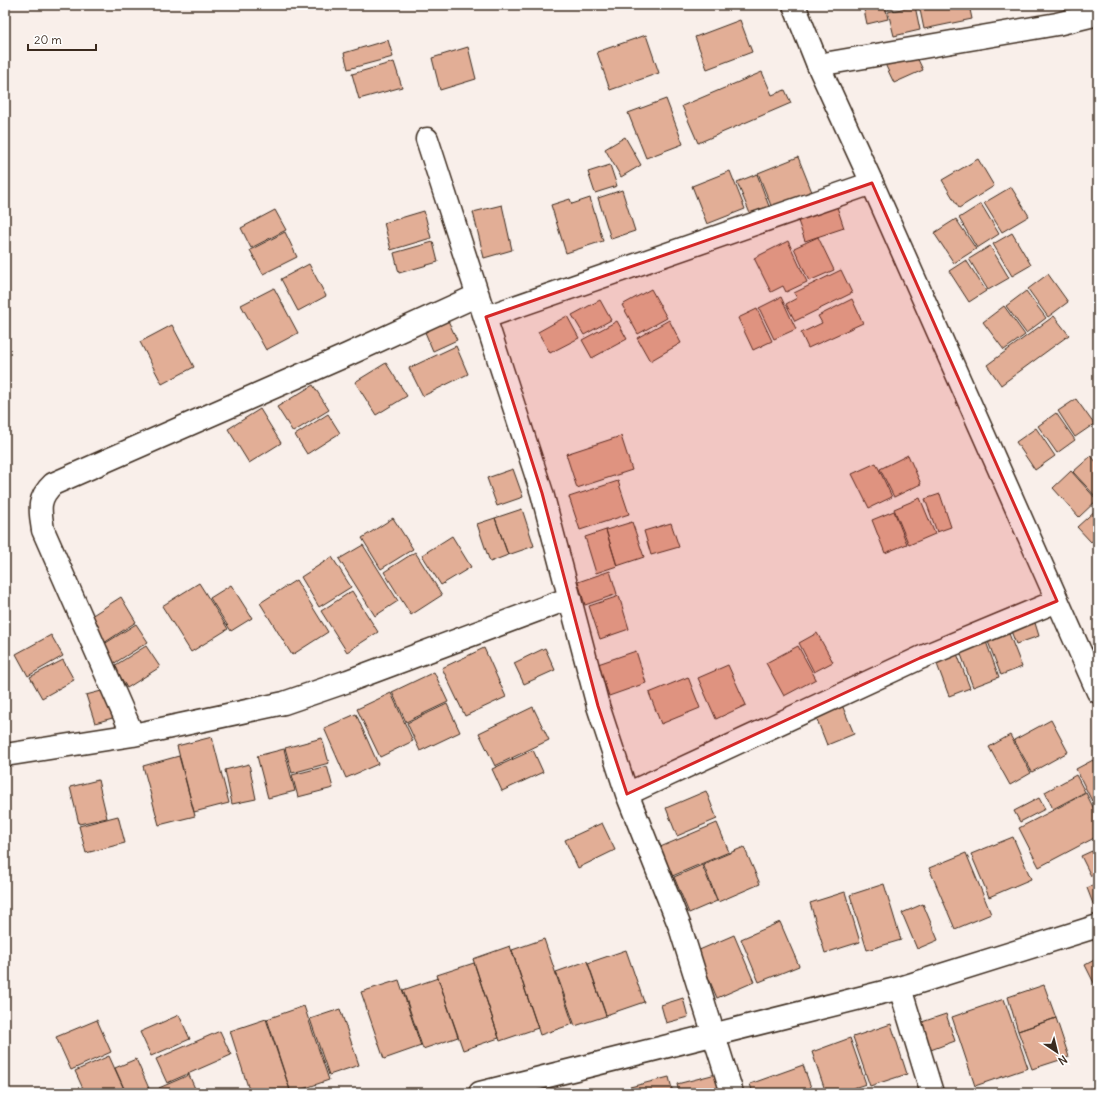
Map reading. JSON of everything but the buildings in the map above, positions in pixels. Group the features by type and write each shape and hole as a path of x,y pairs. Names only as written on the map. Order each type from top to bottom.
{"street":[{"path":"794,5 818,65 1098,692"},
{"path":"818,65 1057,24 1098,14"},
{"path":"427,139 542,493 598,706 627,794 680,927 732,1093"},
{"path":"486,317 872,183"},
{"path":"133,735 43,530 40,510 43,492 52,484 347,355 478,295"},
{"path":"5,755 133,735 284,703 348,681 570,598"},
{"path":"627,794 920,658 1057,601"},
{"path":"480,1093 900,988 1098,926"},
{"path":"900,988 932,1093"}],"highlighted area":[{"path":"872,183 1057,601 920,658 627,794 598,706 542,493 486,317"}]}
